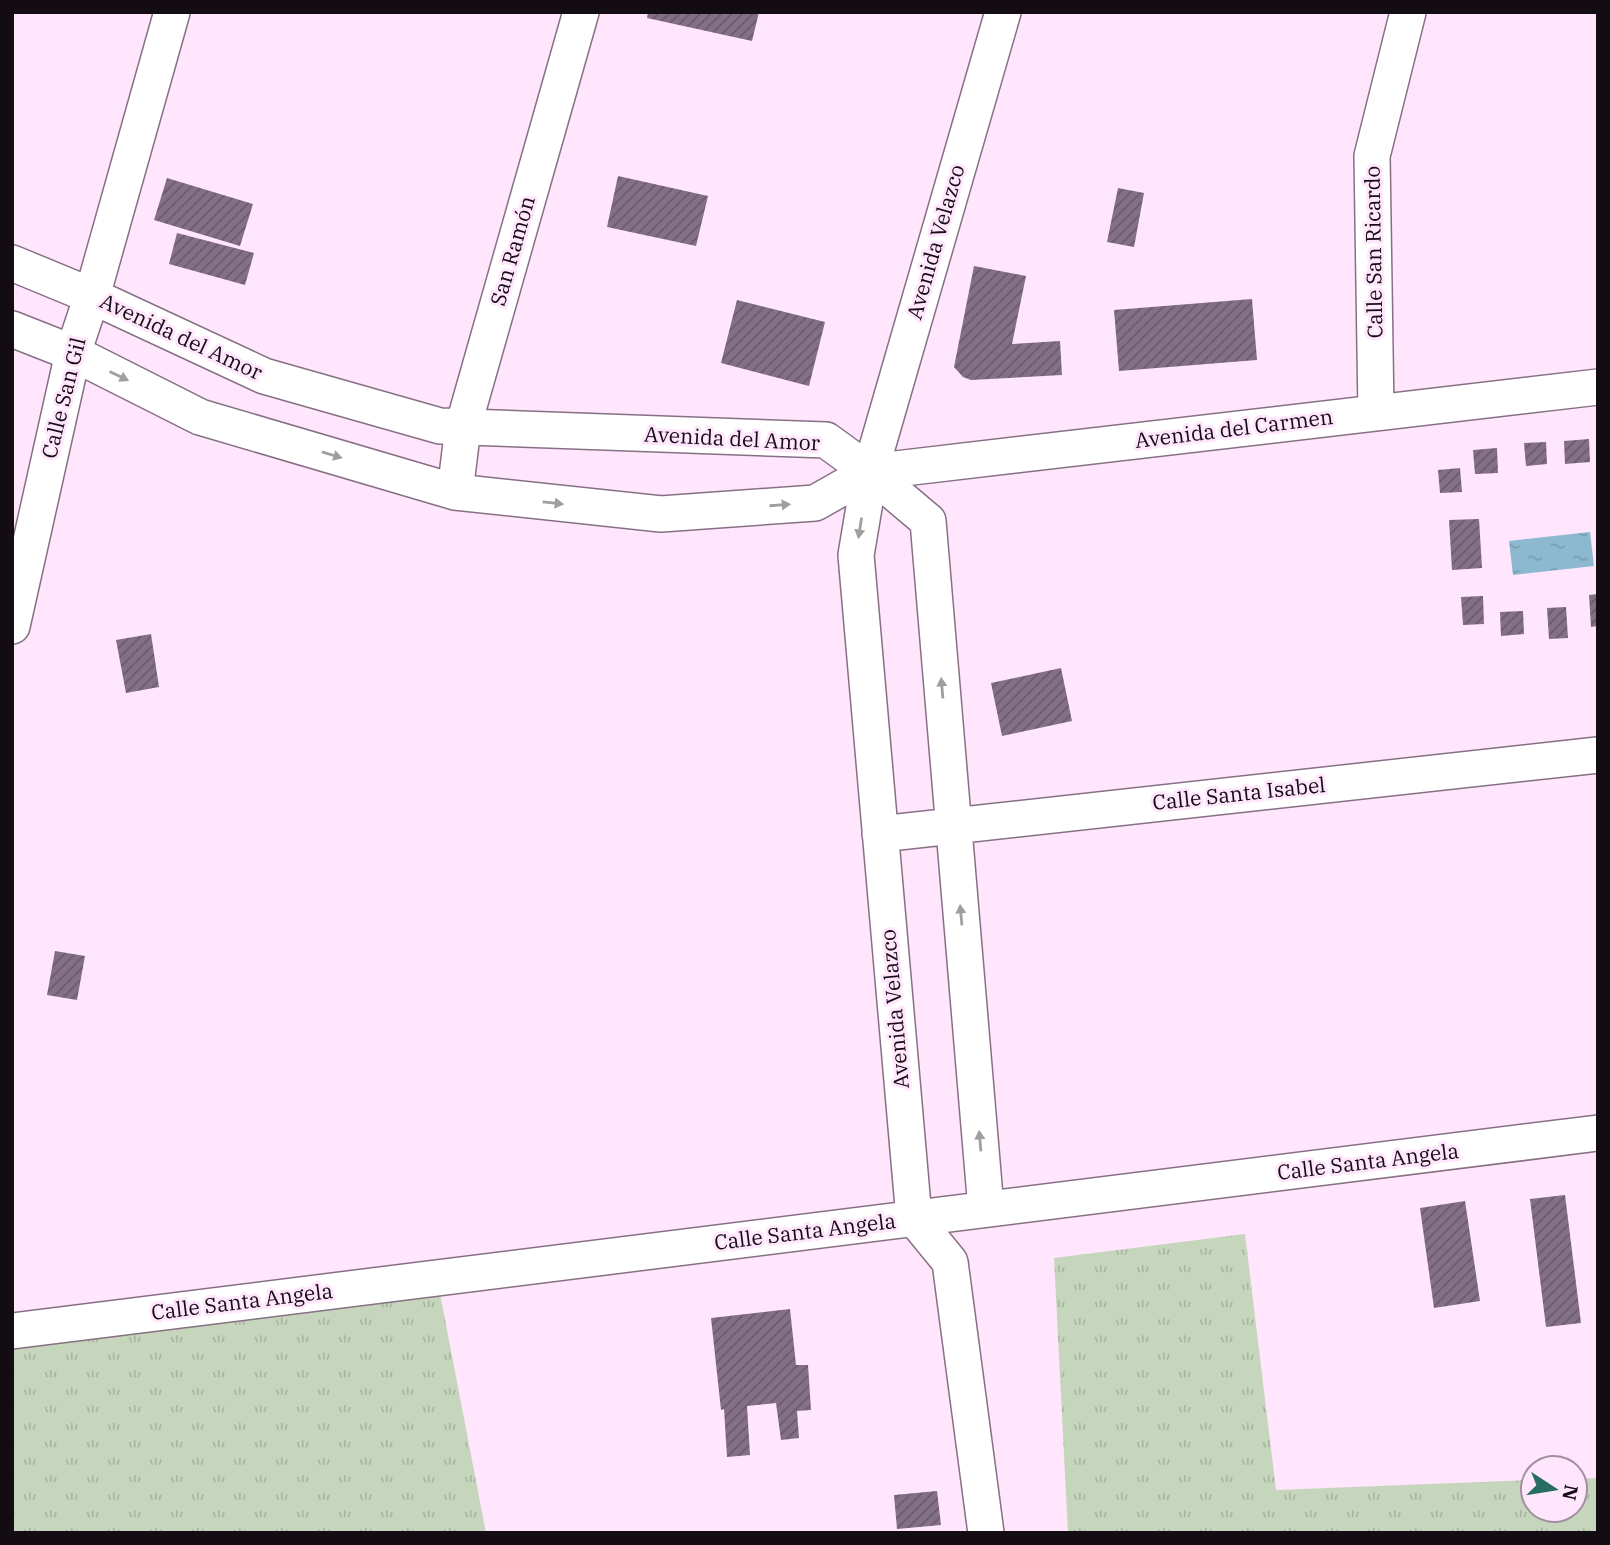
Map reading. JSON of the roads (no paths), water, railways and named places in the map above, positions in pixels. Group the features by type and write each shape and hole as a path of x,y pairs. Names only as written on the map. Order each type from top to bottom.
{"street":[{"name":"Calle San Gil","path":"12,626 73,353 92,296 172,12"},
{"name":"San Ramón","path":"456,492 463,426 581,12"},
{"name":"Avenida Velazco","path":"914,1218 856,555 870,472 1003,12"},
{"name":"Calle San Ricardo","path":"1376,413 1372,156 1408,12"},
{"name":"Avenida del Amor","path":"12,263 92,296 264,376 440,426 826,440 870,472"},
{"path":"12,329 73,353 200,416 456,492 661,514 815,503 870,472 928,521 986,1209"},
{"name":"Avenida del Carmen","path":"870,472 1598,387"},
{"name":"Calle Santa Isabel","path":"880,834 1598,755"},
{"name":"Calle Santa Angela","path":"12,1331 1598,1133"},
{"path":"914,1218 950,1262 986,1533"}],"water":[{"path":"1590,532 1594,566 1513,575 1509,541"}]}
